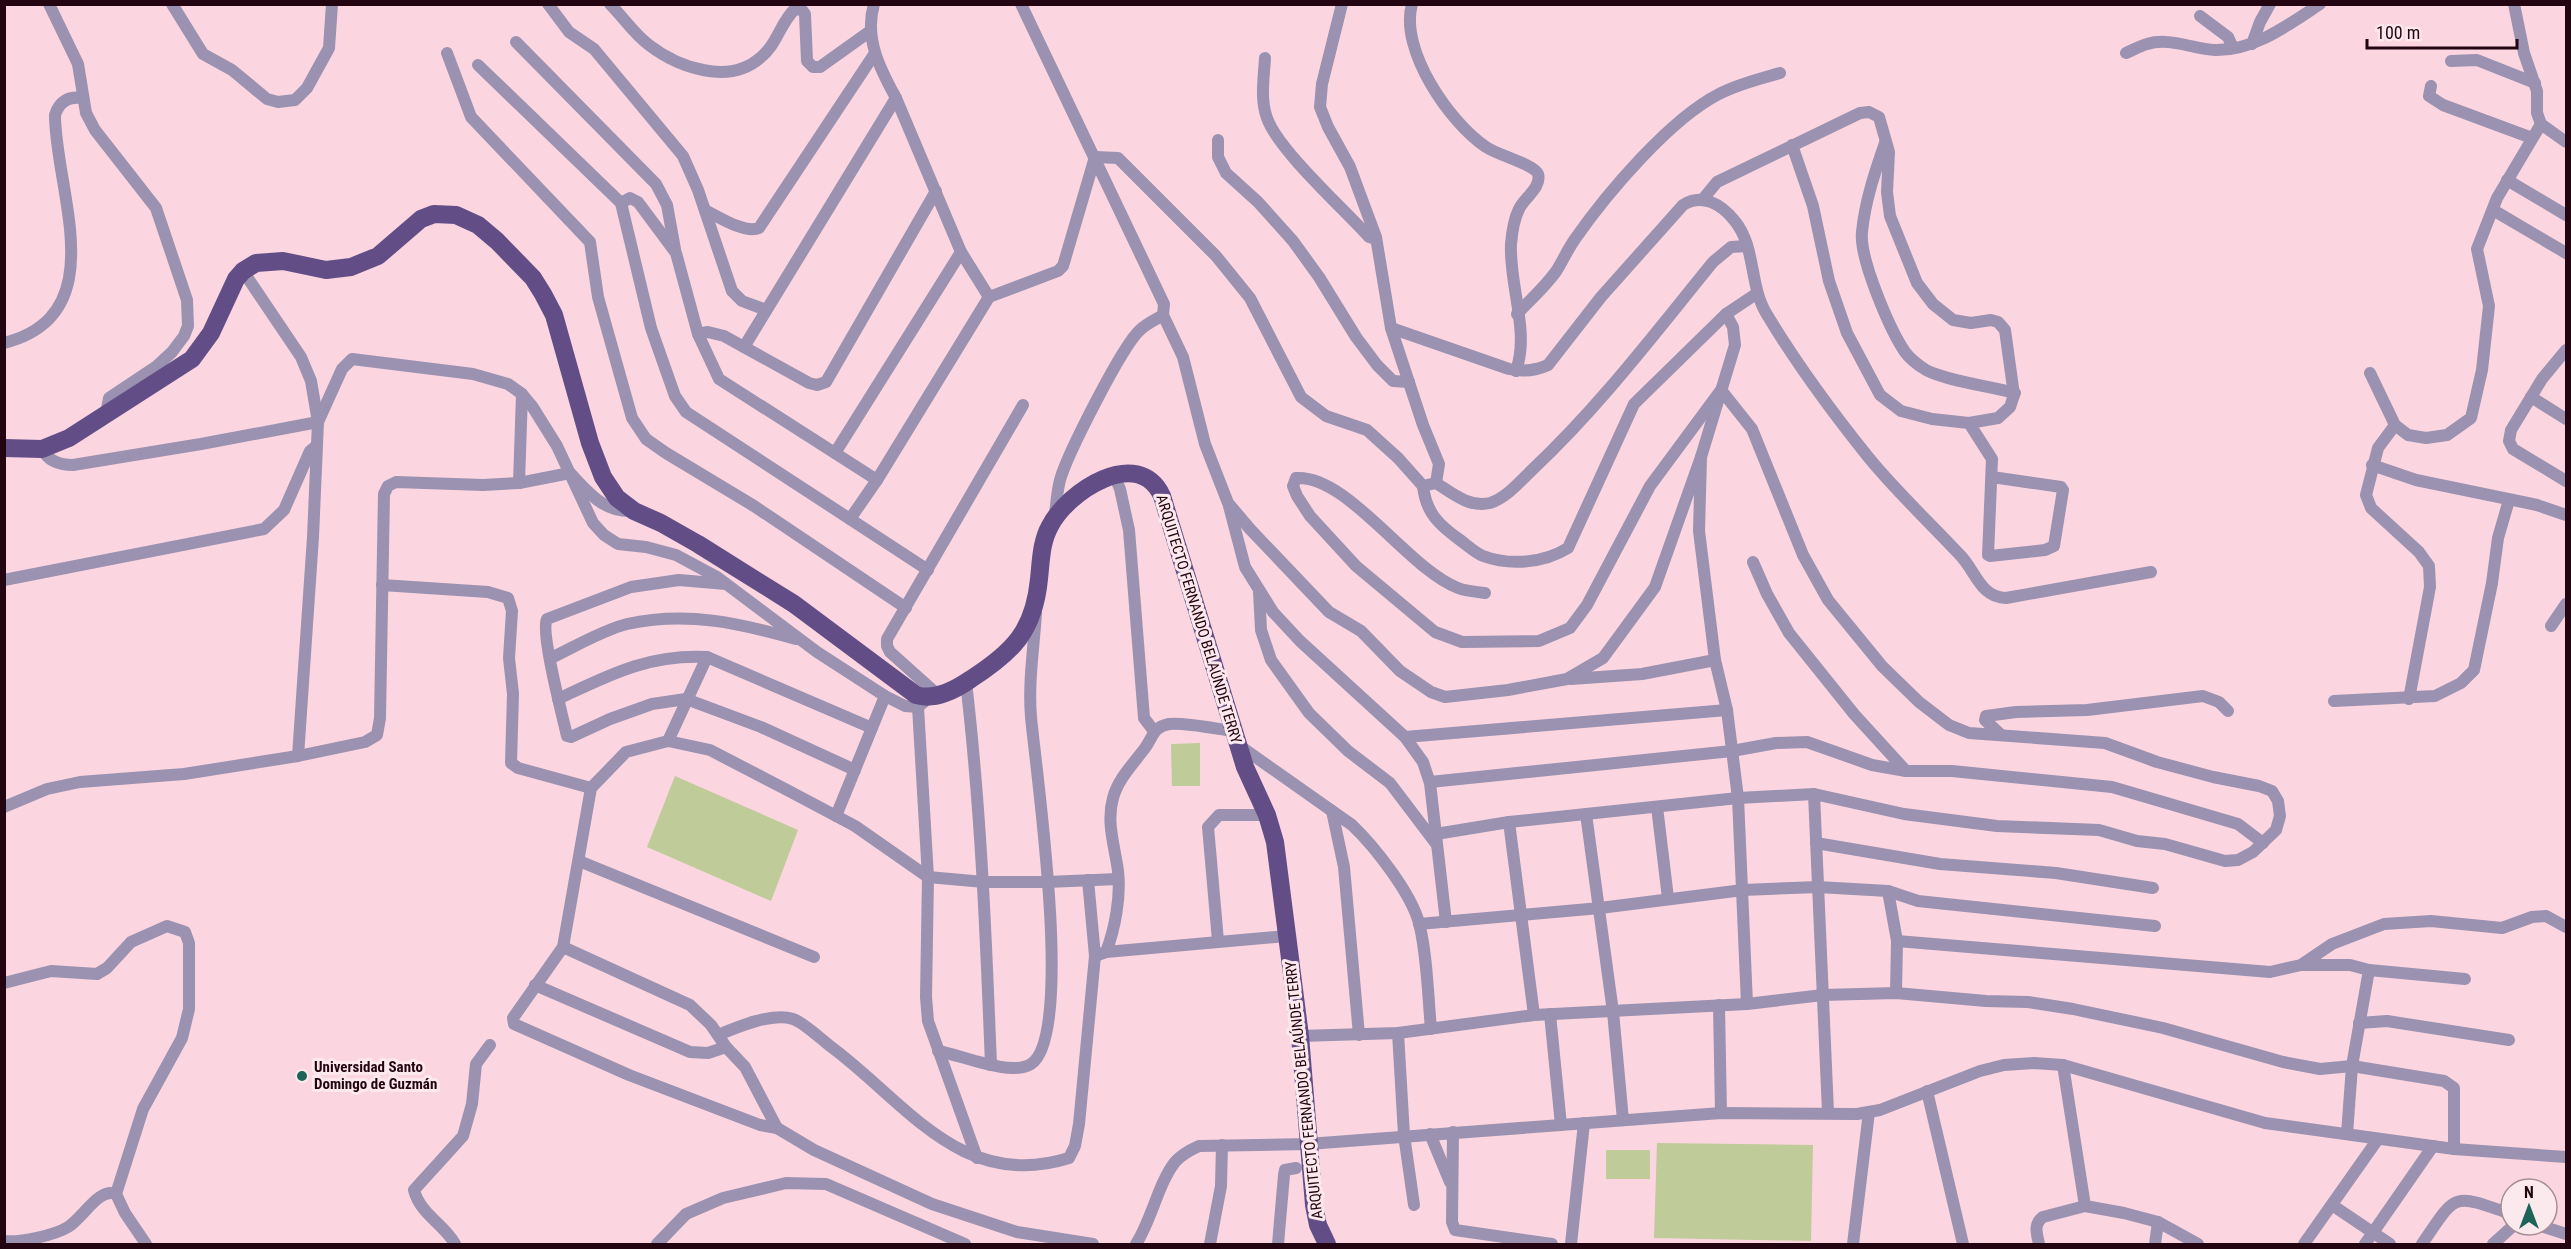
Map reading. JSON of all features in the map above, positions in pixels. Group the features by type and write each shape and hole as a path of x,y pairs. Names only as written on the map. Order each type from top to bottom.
{"main road":[{"path":"4,448 42,448 69,438 192,359 212,333 231,287 243,271 256,263 270,261 326,270 351,267 378,256 421,219 434,214 456,215 478,225 516,260 543,294 554,315 590,443 603,477 617,498 634,512 661,523 794,604 909,692 927,700"},
{"name":"ARQUITECTO FERNANDO BELAÚNDE TERRY","path":"927,700 966,682 1015,645 1030,623 1036,605 1043,543 1055,516 1078,493 1103,478 1114,475 1137,475 1154,483 1162,496 1245,767 1267,815 1281,872 1300,1036 1308,1144 1318,1225 1327,1245"}],"street":[{"path":"49,4 78,64 86,113 95,130 156,208 187,300 188,326 184,336 157,366 109,398 106,414"},
{"path":"172,4 203,54 232,70 267,99 278,102 295,99 307,88 329,48 332,4"},
{"path":"548,4 569,32 594,49 683,156 705,210 732,291 742,301 766,310"},
{"path":"610,4 647,44 657,51 693,67 724,73 741,71 762,57 773,45 795,9 805,14 807,58 808,64 813,68 820,67 869,32"},
{"path":"874,4 869,20 869,32 875,53 961,252 989,297"},
{"path":"1021,4 1164,304 1162,315 1183,357 1205,444 1228,503 1245,567 1273,612 1300,641 1405,737 1424,762 1430,782 1446,922"},
{"path":"1342,4 1322,84 1320,107 1350,167 1376,239 1391,328 1439,464 1436,483"},
{"path":"1412,4 1409,27 1413,43 1430,80 1448,110 1477,141 1497,154 1532,166 1538,174 1538,184 1520,207 1513,232 1512,256 1521,342 1516,371"},
{"path":"2252,44 2270,4"},
{"path":"2126,53 2149,43 2168,42 2215,50 2252,44 2290,24 2320,4"},
{"path":"2514,4 2524,53 2535,83 2537,113 2541,124 2566,142"},
{"path":"2200,16 2228,37 2233,48"},
{"path":"516,42 656,184 667,205 676,254 698,334 719,379 877,480"},
{"path":"705,210 753,231 759,228 875,53"},
{"path":"447,54 471,117 590,242 598,297 632,418 646,439 754,506 906,608"},
{"path":"1265,58 1263,97 1266,116 1271,128 1369,237 1376,239"},
{"path":"2451,61 2477,60 2535,83"},
{"path":"478,65 621,203 651,328 675,396 686,412 928,570"},
{"path":"1517,314 1556,271 1574,240 1600,206 1653,147 1693,112 1718,94 1743,83 1780,74"},
{"path":"2431,86 2429,96 2443,105 2532,138"},
{"path":"4,343 23,337 42,325 60,304 67,289 72,266 72,244 55,115 63,102 72,98 82,98"},
{"path":"744,347 896,98"},
{"path":"1391,328 1516,371 1530,371 1548,365 1601,297 1683,205 1702,199 1717,182 1792,145 1865,112 1879,117 1886,139 1890,165 1887,192 1890,216 1911,272 1925,294 1953,320 1971,323 1991,320 2003,327 2014,393 2010,407 2002,415 1992,420 1969,423 1944,422 1901,411 1886,401 1875,387 1847,333 1829,281 1813,206 1792,145"},
{"path":"2370,373 2395,425 2408,435 2426,438 2447,435 2471,418 2482,370 2489,306 2478,249 2507,180 2541,124"},
{"path":"1886,139 1870,190 1861,234 1875,287 1904,351 1934,374 2014,393"},
{"path":"1218,140 1218,157 1226,173 1258,202 1293,241 1377,365 1393,381 1409,382"},
{"path":"850,519 877,480 989,297 1058,272 1063,266 1095,158"},
{"path":"1095,158 1118,158 1216,256 1250,298 1301,397 1326,416 1367,430 1398,458 1423,486 1429,512 1439,525 1482,555 1506,561 1553,557 1568,548 1634,404 1726,314 1756,294"},
{"path":"2507,180 2566,215"},
{"path":"698,334 708,332 724,336 808,383 817,385 826,382 936,190"},
{"path":"621,203 630,198 638,202 676,254"},
{"path":"1702,199 1715,203 1732,217 1741,230 1747,246 1756,294 1815,387 1870,459 1962,556 1987,593 1995,597 2006,598 2151,572"},
{"path":"2493,210 2566,253"},
{"path":"1423,486 1436,483 1460,499 1476,504 1491,502 1509,492 1594,408 1713,262 1731,246 1747,246"},
{"path":"835,453 961,252"},
{"path":"243,271 301,357 311,381 318,422 298,756"},
{"path":"1567,679 1603,658 1655,587 1701,457 1735,345 1733,327 1726,314"},
{"path":"1055,516 1056,498 1064,468 1106,384 1139,330 1162,315"},
{"path":"2566,342 2566,351 2532,397 2509,437 2513,449 2566,481"},
{"path":"318,422 342,369 352,359 473,374 508,384 522,394 557,446 593,523 604,535 618,544 646,546 676,555 727,584 803,641 885,696 905,706 927,700"},
{"path":"1485,593 1459,589 1441,579 1395,543 1367,515 1335,490 1307,477 1296,478 1293,486 1310,516 1356,566 1435,632 1462,642 1539,641 1570,628 1587,605 1650,486 1720,390"},
{"path":"1437,840 1509,822 1738,798 1814,794 1904,814 1997,826 2099,830 2137,841 2165,844 2225,861 2238,860 2253,852 2276,830 2280,816 2278,801 2272,791 2259,786 2157,762 2104,743 1969,733 1949,725 1919,702 1882,666 1828,600 1803,555 1752,429 1720,390"},
{"path":"519,483 522,394"},
{"path":"2532,397 2566,419"},
{"path":"977,1158 928,1022 926,997 927,700 887,646 887,639 1023,405"},
{"path":"42,448 53,460 73,465 318,422"},
{"path":"1969,423 1992,459 1988,555 2045,550 2054,546 2062,501 2061,487 1992,477"},
{"path":"2395,425 2378,448 2366,495 2370,508 2419,552 2429,566 2430,586 2409,699"},
{"path":"4,580 264,529 284,510 310,451 316,446"},
{"path":"1701,457 1699,531 1715,660 1727,710 1738,798 1747,1004"},
{"path":"2372,465 2416,480 2536,505 2566,515"},
{"path":"570,473 609,509 634,512"},
{"path":"4,807 47,789 80,782 184,774 298,756 364,742 377,735 380,718 384,494 388,486 396,482 483,485 519,483 570,473"},
{"path":"1114,475 1120,489 1129,530 1144,718 1154,731"},
{"path":"2334,701 2435,696 2461,682 2474,670 2492,583 2498,538 2509,500"},
{"path":"1228,503 1329,612 1361,631 1400,671 1431,692 1445,696 1460,696 1567,679 1642,674 1715,660"},
{"path":"1754,562 1767,594 1789,633 1854,714 1906,771"},
{"path":"727,584 679,580 631,587 547,619 545,625 567,736 571,737 610,719 652,704 686,699 761,727 855,770"},
{"path":"382,585 488,592 508,598 512,611 509,658 513,694 512,763 518,768 591,788"},
{"path":"1259,590 1261,630 1270,660 1310,713 1348,751 1390,783 1437,840"},
{"path":"2551,626 2566,604"},
{"path":"938,1051 991,1065 1021,1069 1039,1057 1048,1029 1053,977 1040,785 1031,714 1036,605"},
{"path":"551,658 625,625 672,617 739,623 803,641"},
{"path":"558,699 627,667 683,656 707,657 872,728"},
{"path":"668,741 707,657"},
{"path":"966,682 977,778 984,882 991,1065"},
{"path":"836,816 885,696"},
{"path":"2001,735 1985,720 1986,716 2016,712 2086,710 2203,696 2219,702 2228,711"},
{"path":"1405,737 1727,710"},
{"path":"1101,954 1110,941 1118,879 1111,824 1113,798 1119,783 1154,731 1161,727 1177,724 1235,737 1353,825 1368,841 1412,905 1419,924 1431,1029"},
{"path":"1093,1245 1017,1232 932,1204 814,1150 777,1128 760,1125 629,1075 520,1028 514,1024 513,1018 564,947 591,788 626,753 668,741 710,750 855,826 928,877 984,882 1118,879"},
{"path":"1430,782 1732,751 1776,742 1807,742 1872,765 1906,771 1952,771 2112,787 2238,824 2263,843"},
{"path":"1814,794 1828,1112"},
{"path":"1657,807 1668,898"},
{"path":"1332,811 1344,867 1359,1035"},
{"path":"1586,814 1613,1012 1623,1120"},
{"path":"1218,941 1208,827 1219,815 1267,815"},
{"path":"1509,822 1534,1015"},
{"path":"1816,843 1940,864 2056,873 2153,888"},
{"path":"579,861 814,957"},
{"path":"718,1035 741,1025 773,1018 793,1019 847,1058 915,1120 968,1155 1033,1165 1069,1158 1075,1146 1079,1124 1101,954 1088,880"},
{"path":"1419,924 1599,908 1743,890 1818,887 1888,891 1918,901 2155,926"},
{"path":"1888,891 1897,940 1896,993"},
{"path":"2301,965 2332,944 2384,924 2431,921 2502,928 2532,917 2546,916 2566,927"},
{"path":"4,983 51,971 97,974 107,968 131,942 167,926 185,932 190,957 189,1009 182,1038 143,1109 116,1194 128,1219 146,1245"},
{"path":"1101,954 1287,936"},
{"path":"1897,940 2270,972 2301,965 2350,965 2369,970 2465,979"},
{"path":"564,947 690,1005 745,1067 777,1128"},
{"path":"2347,1134 2352,1066 2369,970"},
{"path":"535,985 690,1052 708,1053 726,1047"},
{"path":"1300,1036 1398,1033 1534,1015 1747,1004 1823,995 1896,993 1986,1002 2028,1002 2163,1028 2283,1062 2320,1069 2352,1066 2444,1081 2454,1088 2454,1149"},
{"path":"1719,1005 1721,1113"},
{"path":"1550,1014 1561,1125"},
{"path":"2359,1023 2387,1021 2509,1040"},
{"path":"1398,1033 1404,1135 1413,1205"},
{"path":"455,1245 416,1200 414,1190 463,1136 472,1104 476,1064 490,1045"},
{"path":"1136,1245 1147,1227 1175,1162 1185,1152 1199,1146 1308,1144 1721,1113 1869,1112 1880,1110 1980,1071 2004,1065 2034,1063 2063,1065 2265,1123 2454,1149 2566,1157"},
{"path":"2063,1065 2085,1206"},
{"path":"1927,1091 1963,1245"},
{"path":"1852,1245 1869,1112"},
{"path":"1571,1245 1584,1123"},
{"path":"1453,1132 1452,1222 1455,1230 1552,1245"},
{"path":"1430,1134 1453,1189"},
{"path":"2304,1245 2378,1138"},
{"path":"1210,1245 1221,1186 1222,1144"},
{"path":"2365,1245 2433,1146"},
{"path":"1278,1245 1285,1170 1296,1168"},
{"path":"657,1245 686,1214 723,1197 786,1183 826,1184 965,1245"},
{"path":"4,1241 15,1242 60,1231 84,1214 99,1196 111,1192 116,1194"},
{"path":"2422,1245 2450,1204 2462,1200 2499,1210"},
{"path":"2332,1205 2390,1245"},
{"path":"2039,1245 2036,1225 2038,1220 2085,1206 2158,1222 2198,1245"},
{"path":"2156,1245 2158,1222"}],"green space":[{"path":"1200,743 1200,786 1172,786 1171,744"},
{"path":"675,776 798,830 771,901 647,847"},
{"path":"1657,1143 1813,1145 1811,1241 1654,1238"},
{"path":"1606,1150 1650,1150 1650,1179 1606,1179"}],"place":[{"name":"Universidad Santo Domingo de Guzmán","path":"302,1076"}]}
